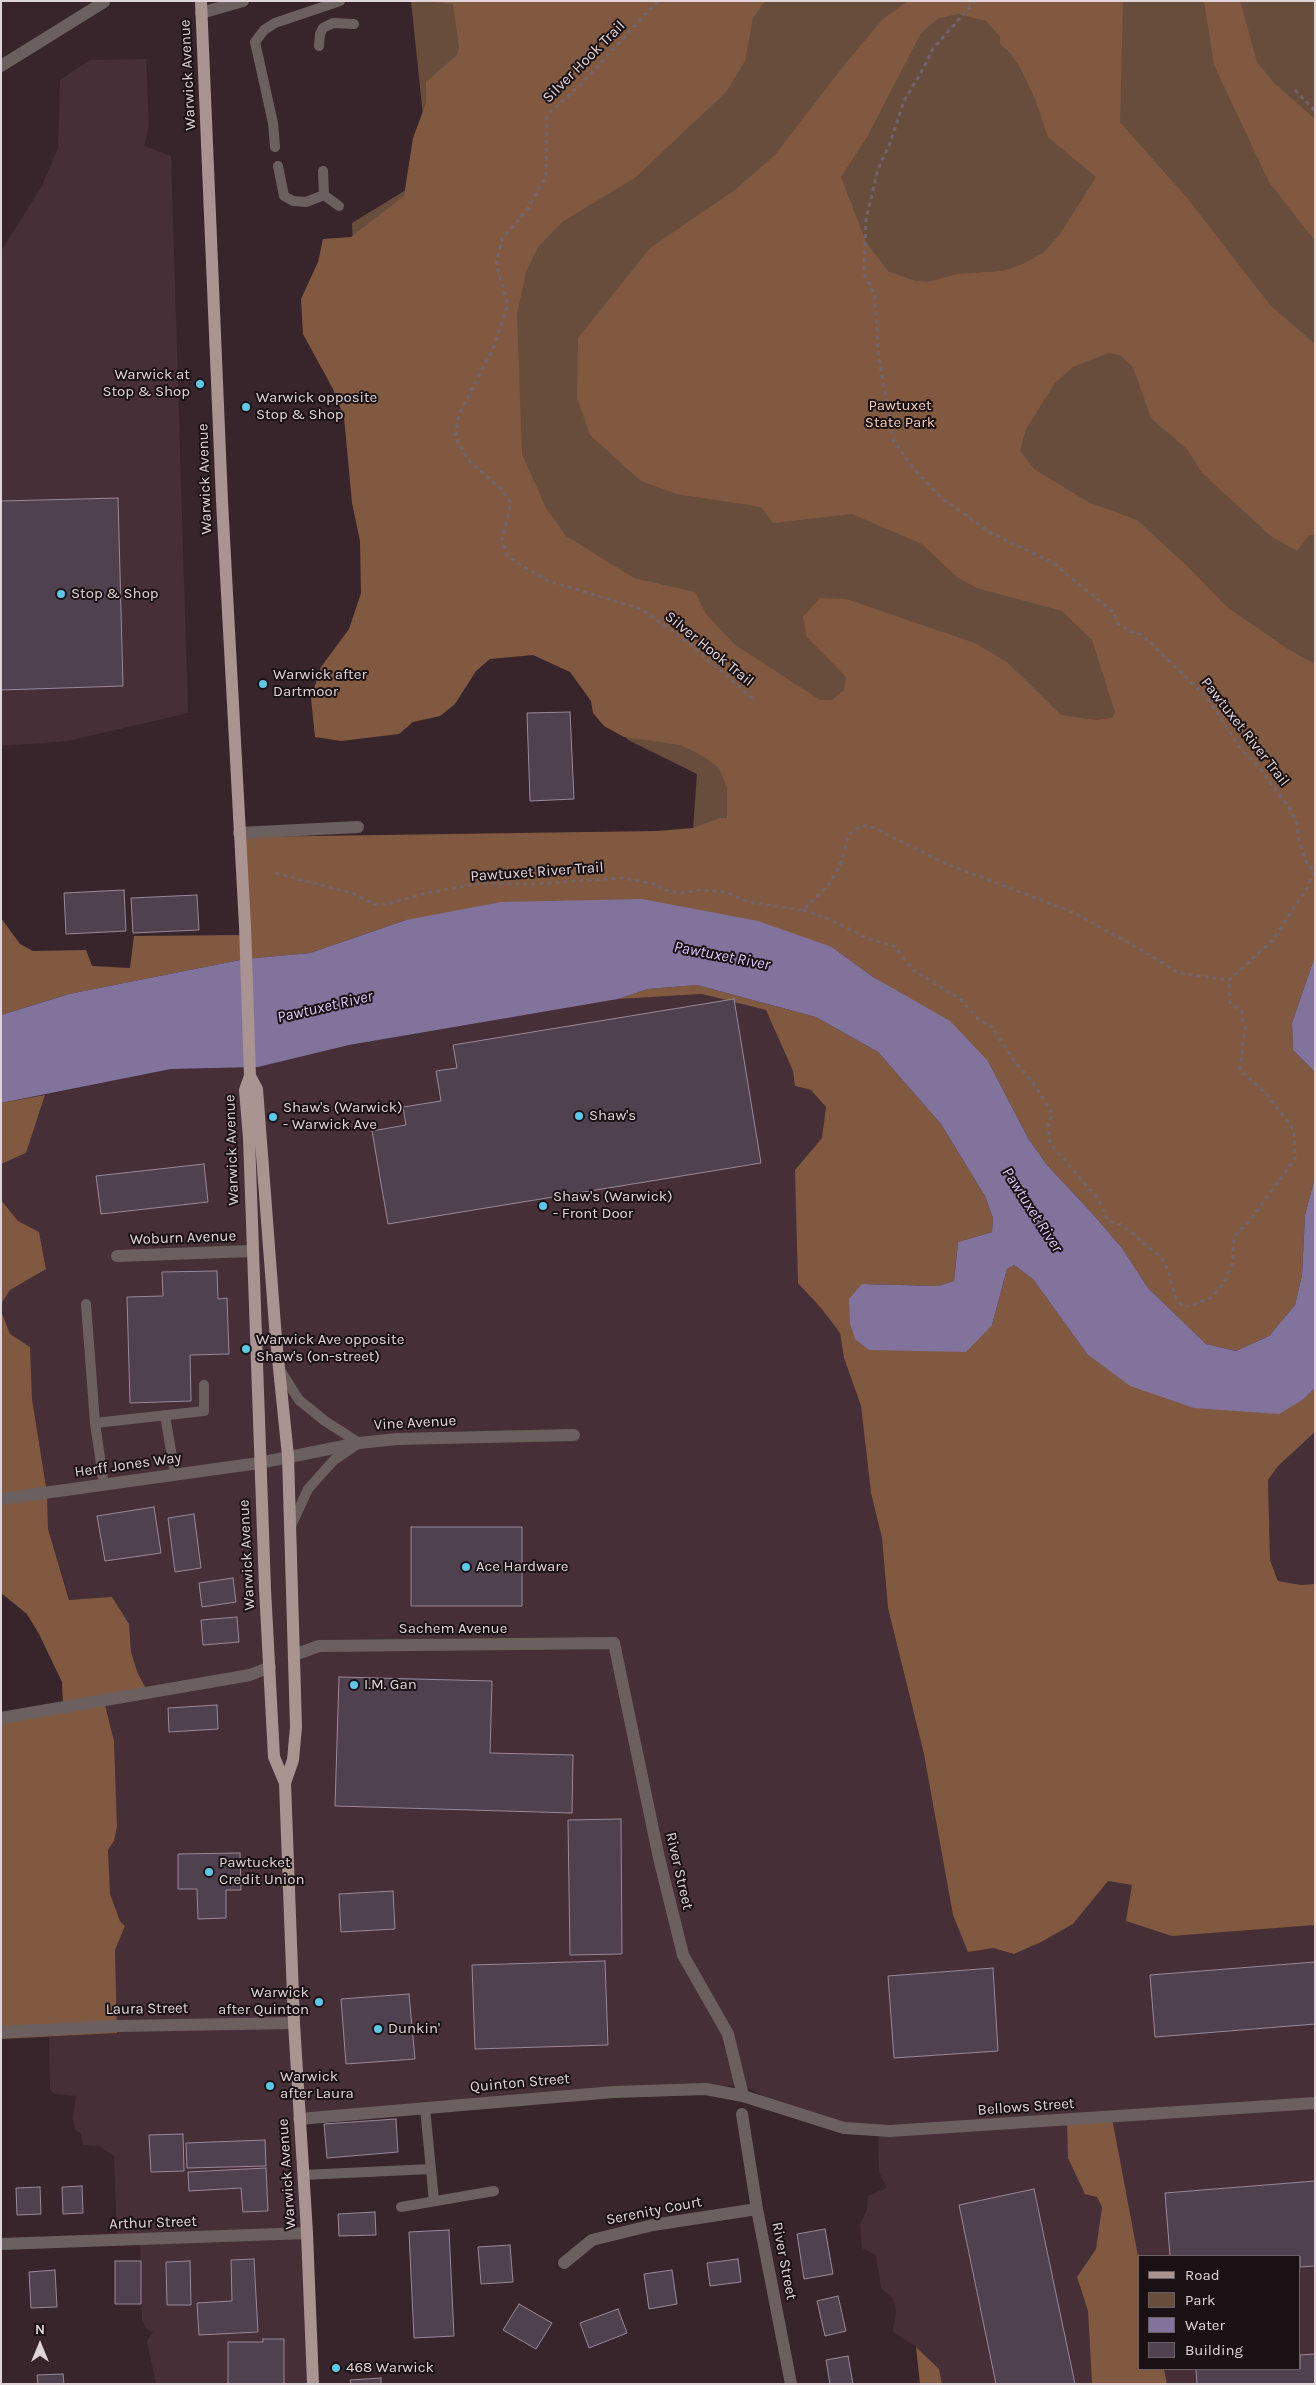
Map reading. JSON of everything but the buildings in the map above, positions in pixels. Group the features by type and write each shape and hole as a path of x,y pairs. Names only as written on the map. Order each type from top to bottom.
{"main road":[{"name":"Warwick Avenue","path":"201,7 222,511 246,951 250,1073 245,1090 249,1138 252,1251 257,1338 259,1462 274,1757 285,1783 294,2023 307,2233 313,2384"},
{"name":"Warwick Avenue","path":"250,1073 257,1089 279,1369 288,1456 296,1726 293,1760 285,1783"}],"street":[{"path":"201,7 243,1"},
{"path":"1,66 104,2"},
{"path":"239,833 358,827"},
{"name":"Woburn Avenue","path":"117,1256 252,1251"},
{"name":"Vine Avenue","path":"259,1462 359,1443 398,1439 574,1435"},
{"name":"Herff Jones Way","path":"1,1499 259,1462"},
{"name":"Sachem Avenue","path":"294,1655 319,1646 614,1643"},
{"name":"River Street","path":"614,1643 659,1858 683,1955 728,2034 744,2096"},
{"path":"1,1718 250,1675 270,1667"},
{"name":"Laura Street","path":"1,2032 117,2026 294,2023"},
{"name":"Quinton Street","path":"299,2119 614,2092 706,2089 744,2096"},
{"name":"Bellows Street","path":"744,2096 844,2128 890,2131 1315,2103"},
{"name":"River Street","path":"742,2114 757,2209 791,2384"},
{"name":"Serenity Court","path":"564,2262 592,2240 653,2225 757,2209"},
{"name":"Arthur Street","path":"1,2244 307,2233"}],"lane":[{"path":"275,147 273,124 255,42 264,30 275,23 340,1"},
{"path":"319,46 320,34 323,28 333,23 354,24"},
{"path":"278,166 284,196 293,201 306,202 324,195"},
{"path":"323,171 324,195"},
{"path":"324,195 339,206"},
{"path":"86,1304 95,1423 104,1485"},
{"path":"279,1369 299,1400 325,1421 359,1443 334,1460 308,1489 291,1526"},
{"path":"95,1423 204,1411 204,1385"},
{"path":"165,1415 174,1475"},
{"path":"425,2108 434,2201"},
{"path":"303,2175 431,2169"},
{"path":"401,2207 494,2191"}],"path":[{"name":"Silver Hook Trail","path":"658,1 581,84 547,114 546,177 527,210 502,239 496,264 508,305 492,351 459,414 455,437 470,462 501,489 511,503 502,540 508,557 548,582 641,609 690,644 753,699"},
{"name":"Pawtuxet River Trail","path":"275,872 352,893 374,904 387,904 431,892 484,883 539,884 623,878 646,882 666,890 681,893 699,890 726,892 748,902 802,910 829,919 871,940 894,946 912,969 960,999 979,1020 991,1026 1012,1059 1036,1087 1052,1114 1048,1124 1050,1143 1098,1199 1108,1221 1122,1225 1162,1258 1168,1270 1176,1298 1183,1306 1192,1306 1210,1298 1223,1284 1233,1262 1233,1244 1236,1234 1249,1222 1295,1159 1294,1130 1266,1093 1240,1070 1245,1029 1242,1012 1230,1002 1229,980 1271,942 1306,890 1315,871 1307,864 1291,810 1255,762 1244,753 1207,698 1175,664 1140,634 1128,631 1116,622 1114,613 1052,562 991,533 942,499 914,469 893,440 878,352 875,296 864,274 866,220 878,169 890,142 904,100 924,69 932,50 976,1"},
{"path":"1295,90 1315,111"},
{"path":"802,910 830,883 842,861 848,837 854,830 862,826 870,826 942,862 1072,912 1180,973 1229,980"}],"shaded area":[{"path":"146,59 149,125 144,146 171,156 188,713 68,741 1,746 1,251 42,186 58,148 60,80 90,60"},
{"path":"702,994 766,1010 793,1071 795,1086 811,1090 826,1107 823,1138 795,1170 821,1308 840,1333 844,1358 861,1406 871,1493 882,1538 888,1608 924,1754 993,1948 1014,1954 1073,1924 1108,1881 1133,1885 1172,1936 1315,1925 1315,2384 1167,2384 1164,2370 1301,2370 1301,2255 1138,2255 1138,2264 1097,2197 1102,2207 1096,2249 1077,2277 1088,2311 1092,2384 942,2384 939,2369 916,2347 893,2332 896,2311 893,2299 881,2288 876,2255 862,2248 860,2224 867,2210 868,2196 887,2188 879,2172 878,2131 794,2110 741,2085 607,2090 301,2119 314,2384 156,2384 147,2341 153,2332 146,2328 142,2321 140,2241 117,2239 114,2156 99,2146 83,2145 81,2133 75,2130 73,2118 76,2096 55,2094 50,2090 49,2037 117,2032 115,1950 125,1926 120,1921 110,1894 108,1850 114,1841 117,1827 114,1741 104,1701 147,1690 138,1674 131,1652 129,1625 70,1601 48,1529 47,1493 32,1399 30,1347 10,1334 1,1311 1,1304 10,1290 46,1268 39,1232 18,1221 1,1200 1,1164 26,1153 45,1095 171,1069 258,1067 349,1045 618,999"},
{"path":"1315,1432 1315,1584 1301,1585 1279,1581 1270,1560 1268,1480 1278,1466"}],"green space":[{"name":"Pawtuxet State Park","path":"411,1 1315,1 1315,957 687,915 697,774 628,740 562,656 371,589 352,223 414,185 427,154"},
{"name":"Pawtuxet State Park","path":"427,1 765,1 753,18 745,61 726,92 636,177 562,222 538,247 526,272 517,314 522,454 546,508 566,536 634,578 695,592 706,614 734,644 820,700 832,700 844,690 846,677 807,637 803,617 820,598 846,599 975,643 1007,662 1061,715 1096,720 1112,718 1115,712 1092,640 1062,611 977,588 958,578 922,544 852,514 773,523 761,507 677,494 641,481 590,435 577,398 578,338 650,248 735,190 775,155 845,64 883,19 908,1 1123,1 1120,122 1188,199 1270,305 1315,344 1315,535 1309,535 1297,551 1271,536 1202,473 1188,450 1151,418 1133,367 1120,355 1108,353 1073,367 1055,383 1026,429 1020,451 1034,469 1088,502 1137,520 1187,566 1228,608 1288,649 1315,664 1315,956 1292,1023 1293,1050 1313,1070 1315,1075 1315,1177 1305,1215 1302,1275 1295,1305 1269,1336 1236,1351 1206,1344 1148,1288 1122,1248 1047,1165 1028,1138 988,1061 832,947 406,920 310,953 245,959 69,994 1,1015 1,918 20,944 33,951 86,950 92,966 130,968 134,936 243,935 243,837 657,831 693,828 720,818 727,818 727,787 719,768 703,756 681,745 624,737 604,726 593,713 591,701 570,672 533,655 490,659 476,671 455,704 440,716 413,722 399,734 341,741 315,737 311,698 321,667 349,629 361,593 360,541 352,503 344,417 333,389 303,334 301,299 318,262 323,239 351,237 404,196 413,138 426,103 426,82 457,55 459,47 453,4","holes":["959,14 986,21 1000,37 1000,44 1010,53 1021,69 1035,99 1048,137 1096,177 1060,234 1043,253 1023,264 1003,271 958,274 928,282 916,281 889,272 866,242 841,177 867,137 921,33 939,18"]},
{"path":"1204,1 1240,1 1257,62 1274,83 1315,119 1315,241 1269,182 1214,65"},
{"path":"697,985 816,1017 878,1052 941,1124 985,1196 993,1218 992,1232 958,1242 954,1281 938,1286 861,1284 992,1325 1007,1269 1014,1265 1033,1279 1087,1354 1304,1399 1315,1388 1315,1432 1278,1466 1268,1480 1270,1560 1278,1581 1301,1585 1315,1584 1315,1925 1172,1936 1126,1921 1132,1885 1108,1881 1073,1924 1041,1942 1014,1954 993,1948 968,1952 953,1915 924,1754 888,1608 882,1538 871,1493 861,1406 844,1358 840,1333 821,1308 798,1283 795,1170 822,1138 826,1107 811,1090 795,1086 793,1071 766,1010 702,994 618,999 648,989"},
{"path":"45,1095 26,1153 1,1164 1,1103"},
{"path":"1,1200 18,1221 39,1232 46,1269 10,1290 1,1304"},
{"path":"1,1311 10,1334 30,1347 32,1399 47,1493 48,1529 69,1600 112,1597 129,1624 131,1652 138,1674 147,1690 104,1701 114,1741 117,1827 114,1841 108,1850 110,1894 120,1921 125,1926 115,1950 117,2033 1,2039 1,1716 63,1703 62,1682 39,1634 27,1614 1,1593"},
{"path":"1112,2118 1138,2256 1138,2370 1164,2370 1167,2384 1092,2384 1088,2311 1077,2277 1096,2249 1102,2207 1097,2197 1085,2194 1068,2158 1067,2120"},
{"path":"916,2347 939,2369 942,2384 920,2384"}],"water":[{"name":"Pawtuxet River","path":"642,899 758,921 832,947 873,977 950,1021 988,1061 1028,1138 1047,1165 1122,1248 1148,1288 1206,1344 1236,1351 1269,1336 1295,1305 1302,1275 1305,1215 1315,1177 1315,1388 1304,1399 1279,1414 1194,1408 1130,1386 1087,1354 1033,1279 1014,1265 1007,1269 992,1325 966,1352 869,1350 855,1339 850,1323 849,1299 862,1284 938,1286 954,1281 958,1242 992,1232 993,1218 985,1196 941,1124 878,1052 816,1017 697,985 648,989 618,999 349,1045 258,1067 171,1069 1,1103 1,1015 69,994 245,959 310,953 406,920 501,902"},
{"path":"1315,956 1315,1075 1313,1070 1293,1050 1292,1023"}],"place":[{"name":"Warwick at Stop & Shop","path":"200,384"},
{"name":"Warwick opposite Stop & Shop","path":"246,407"},
{"name":"Stop & Shop","path":"61,594"},
{"name":"Warwick after Dartmoor","path":"263,684"},
{"name":"Shaw's","path":"579,1116"},
{"name":"Shaw's (Warwick) - Warwick Ave","path":"273,1117"},
{"name":"Shaw's (Warwick) - Front Door","path":"543,1206"},
{"name":"Warwick Ave opposite Shaw's (on-street)","path":"246,1349"},
{"name":"Ace Hardware","path":"466,1567"},
{"name":"I.M. Gan","path":"354,1685"},
{"name":"Pawtucket Credit Union","path":"209,1872"},
{"name":"Warwick after Quinton","path":"319,2002"},
{"name":"Dunkin'","path":"378,2029"},
{"name":"Warwick after Laura","path":"270,2086"},
{"name":"468 Warwick","path":"336,2368"}]}
